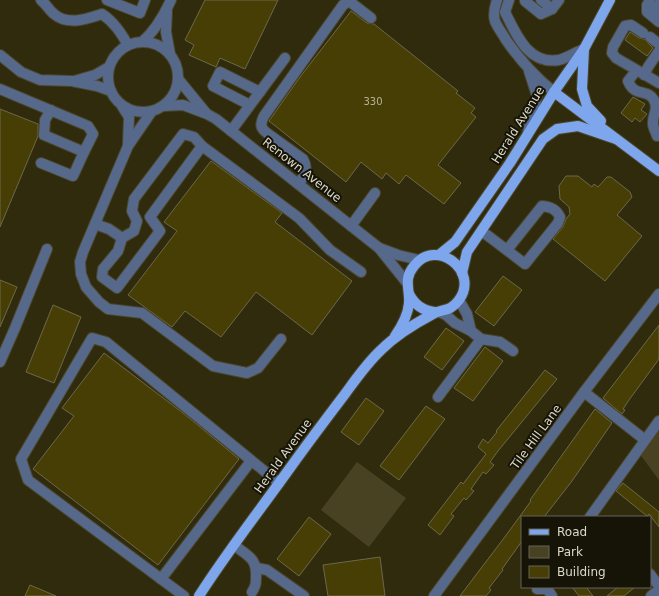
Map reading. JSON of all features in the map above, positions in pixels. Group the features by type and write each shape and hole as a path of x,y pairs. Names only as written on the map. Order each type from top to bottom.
{"main road":[{"name":"Herald Avenue","path":"419,260 428,256 439,255 455,242 584,49 610,0"},
{"path":"584,49 582,89 587,106 616,139"},
{"path":"554,92 659,171"},
{"path":"462,273 467,252 544,139 557,129 578,126 616,139"},
{"path":"439,255 450,259 462,273 464,282 463,291 459,300"},
{"path":"407,284 410,270 419,260"},
{"name":"Herald Avenue","path":"395,336 405,320 409,302 407,284"},
{"path":"409,294 419,307 426,311 437,312"},
{"name":"Herald Avenue","path":"199,596 279,483 380,350 395,336 437,312 447,310 454,306 459,300"}],"street":[{"path":"41,0 55,15 67,20 82,20 102,14 108,1 140,13 145,0"},
{"path":"497,0 494,11 495,20 517,55 528,69 554,92"},
{"path":"509,0 505,12 526,49 535,56 552,60 560,60 584,49"},
{"path":"526,0 525,1 540,14 552,9 559,0"},
{"path":"541,0 552,9"},
{"path":"650,0 647,5 647,12 659,22"},
{"path":"299,184 306,172 306,164 303,159 262,129 261,123 264,116 343,5 349,1 371,18"},
{"path":"144,41 152,33 169,4"},
{"path":"169,4 166,32 170,54"},
{"path":"659,4 656,8 659,15"},
{"path":"102,14 110,19 128,45"},
{"path":"659,44 631,25 625,26 611,50 616,58 659,83"},
{"path":"122,106 132,111 142,113 152,111 163,106 171,99 179,80 178,70 170,54 158,45 144,41 128,45 120,50 113,58 109,67 108,75 111,91 129,117 128,146"},
{"path":"657,136 653,124 657,107 654,100 648,94 634,91 630,87 628,81 648,67 659,51"},
{"path":"0,55 21,72 40,80 72,81 97,86 111,91"},
{"path":"231,131 285,58"},
{"path":"72,81 95,75 109,67"},
{"path":"527,136 537,96 528,69"},
{"path":"250,106 246,102 213,86 220,72 260,92"},
{"name":"Renown Avenue","path":"179,80 207,114"},
{"path":"0,89 88,126 93,134 73,176 41,163"},
{"name":"Renown Avenue","path":"163,106 183,105 207,114 231,131 379,248 407,284"},
{"path":"51,110 45,120 44,135 84,152"},
{"path":"152,111 128,146 80,262 81,274 86,287 91,295 108,309 142,313 213,366 247,373 258,368 281,339"},
{"path":"150,217 160,231 117,288 102,277 103,269 118,251 122,238 134,230 137,221 132,211 134,199 182,134 194,137 202,146 299,218 330,250 361,272"},
{"path":"137,221 150,217 202,146"},
{"path":"351,226 375,193"},
{"path":"481,232 525,264 558,223 560,217 558,213 549,207 542,206 507,250"},
{"path":"95,224 109,229 122,238"},
{"name":"Renown Avenue","path":"379,248 398,255 419,260"},
{"path":"0,362 46,249"},
{"name":"Tile Hill Lane","path":"434,596 584,392 659,294"},
{"path":"459,300 467,314 471,331"},
{"path":"437,312 446,315 455,323 471,331 481,339 500,342 512,351"},
{"path":"184,596 28,480 20,458 92,338 106,342 279,483"},
{"path":"438,397 481,339"},
{"path":"584,392 645,440"},
{"path":"591,516 659,421"},
{"path":"161,579 251,461"},
{"path":"234,545 253,560 257,568 256,586 252,592"},
{"path":"257,568 267,570 304,596"},
{"path":"651,575 659,586"},
{"path":"651,596 659,590"}],"green space":[{"path":"659,425 659,480 639,453"},
{"path":"357,462 406,498 369,547 321,510"}],"building":[{"path":"205,0 278,0 245,69 220,58 216,67 189,55 194,45 185,40"},
{"path":"351,11 367,23 374,24 458,91 456,93 475,108 471,113 476,117 438,165 461,183 444,204 406,175 399,184 386,173 382,179 361,162 346,182 269,121 300,77"},
{"path":"630,32 639,38 644,39 653,48 647,56 625,40"},
{"path":"633,97 645,104 641,110 647,114 640,122 635,118 632,122 621,113"},
{"path":"0,109 38,124 38,136 0,227"},
{"path":"211,161 282,213 275,222 352,281 312,335 256,292 221,337 185,311 172,327 128,295 177,231 164,222"},
{"path":"566,176 578,176 592,187 594,184 598,187 607,177 611,177 630,192 632,197 617,215 642,236 605,281 553,239 563,227 570,214 569,207 560,199 559,186"},
{"path":"503,276 522,290 494,326 475,312"},
{"path":"0,280 17,287 0,327"},
{"path":"53,305 81,317 54,383 26,372"},
{"path":"659,325 659,359 629,400 623,409 625,410 622,414 603,398"},
{"path":"446,328 464,341 442,370 424,357"},
{"path":"485,347 503,361 473,401 454,388"},
{"path":"104,353 183,413 239,459 158,565 33,469 74,416 62,408"},
{"path":"545,370 557,379 498,451 490,462 494,465 486,474 483,472 471,489 474,491 466,500 464,498 451,514 454,516 440,535 428,525 461,482 463,484 486,454 478,447 483,439 488,443"},
{"path":"366,398 384,411 359,445 341,432"},
{"path":"426,406 445,419 399,480 380,466"},
{"path":"595,409 612,423 572,481 545,516 521,516 521,542 489,588 491,590 486,596 460,596 507,534 531,501 530,500"},
{"path":"623,483 659,512 659,527 649,514 647,516 616,491"},
{"path":"309,517 331,534 299,576 277,559"},
{"path":"380,557 385,596 328,596 323,565"},
{"path":"30,585 56,596 25,596"},
{"path":"573,588 587,588 593,596 579,596"},
{"path":"617,588 634,588 624,596 607,596"}]}
